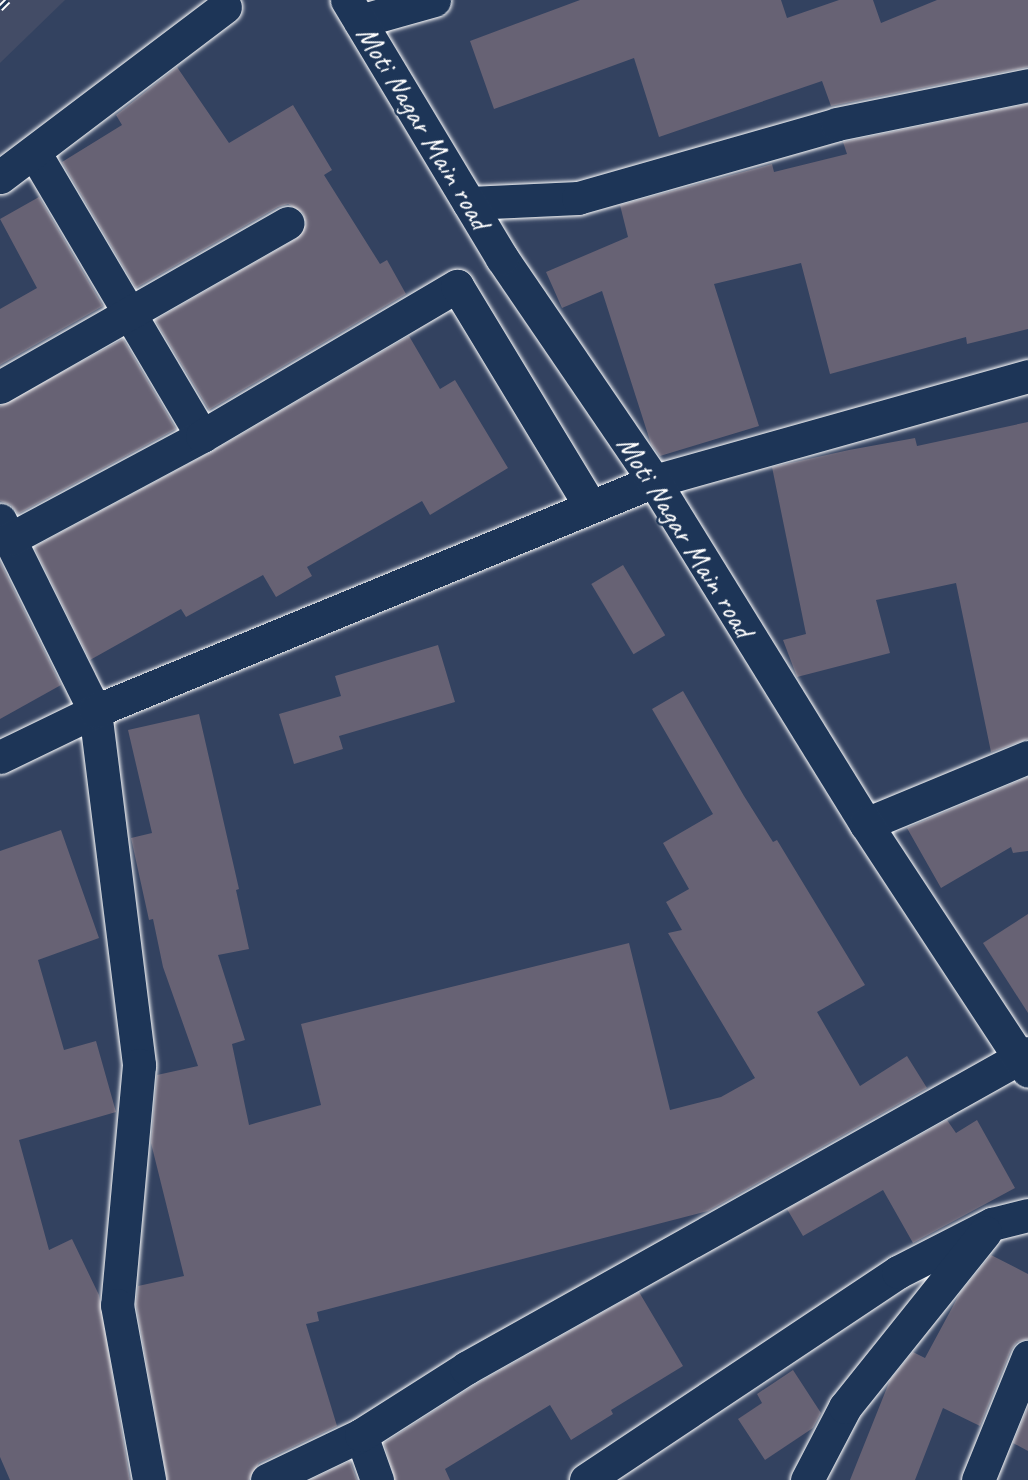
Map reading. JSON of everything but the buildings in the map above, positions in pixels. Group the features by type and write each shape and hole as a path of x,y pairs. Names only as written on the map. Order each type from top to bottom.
{"street":[{"path":"354,10 434,0"},
{"path":"0,177 225,7"},
{"name":"Moti Nagar Main road","path":"354,10 502,258 654,481 866,824 1025,1060"},
{"path":"469,202 578,198 837,124 1028,85"},
{"path":"34,152 202,436"},
{"path":"0,387 287,223"},
{"path":"149,1480 117,1305 139,1065 95,711 5,529 202,436 457,286 591,507"},
{"path":"0,757 95,711 654,481 1028,375"},
{"path":"866,824 1028,757"},
{"path":"268,1480 361,1435 466,1368 1025,1060"},
{"path":"586,1480 898,1272 992,1224 1028,1215"},
{"path":"807,1480 845,1407 992,1224"},
{"path":"978,1480 1028,1357"},
{"path":"361,1435 377,1480"}],"shaded area":[{"path":"0,0 65,0 0,63"}],"railway":[{"path":"0,8 8,0"}]}
